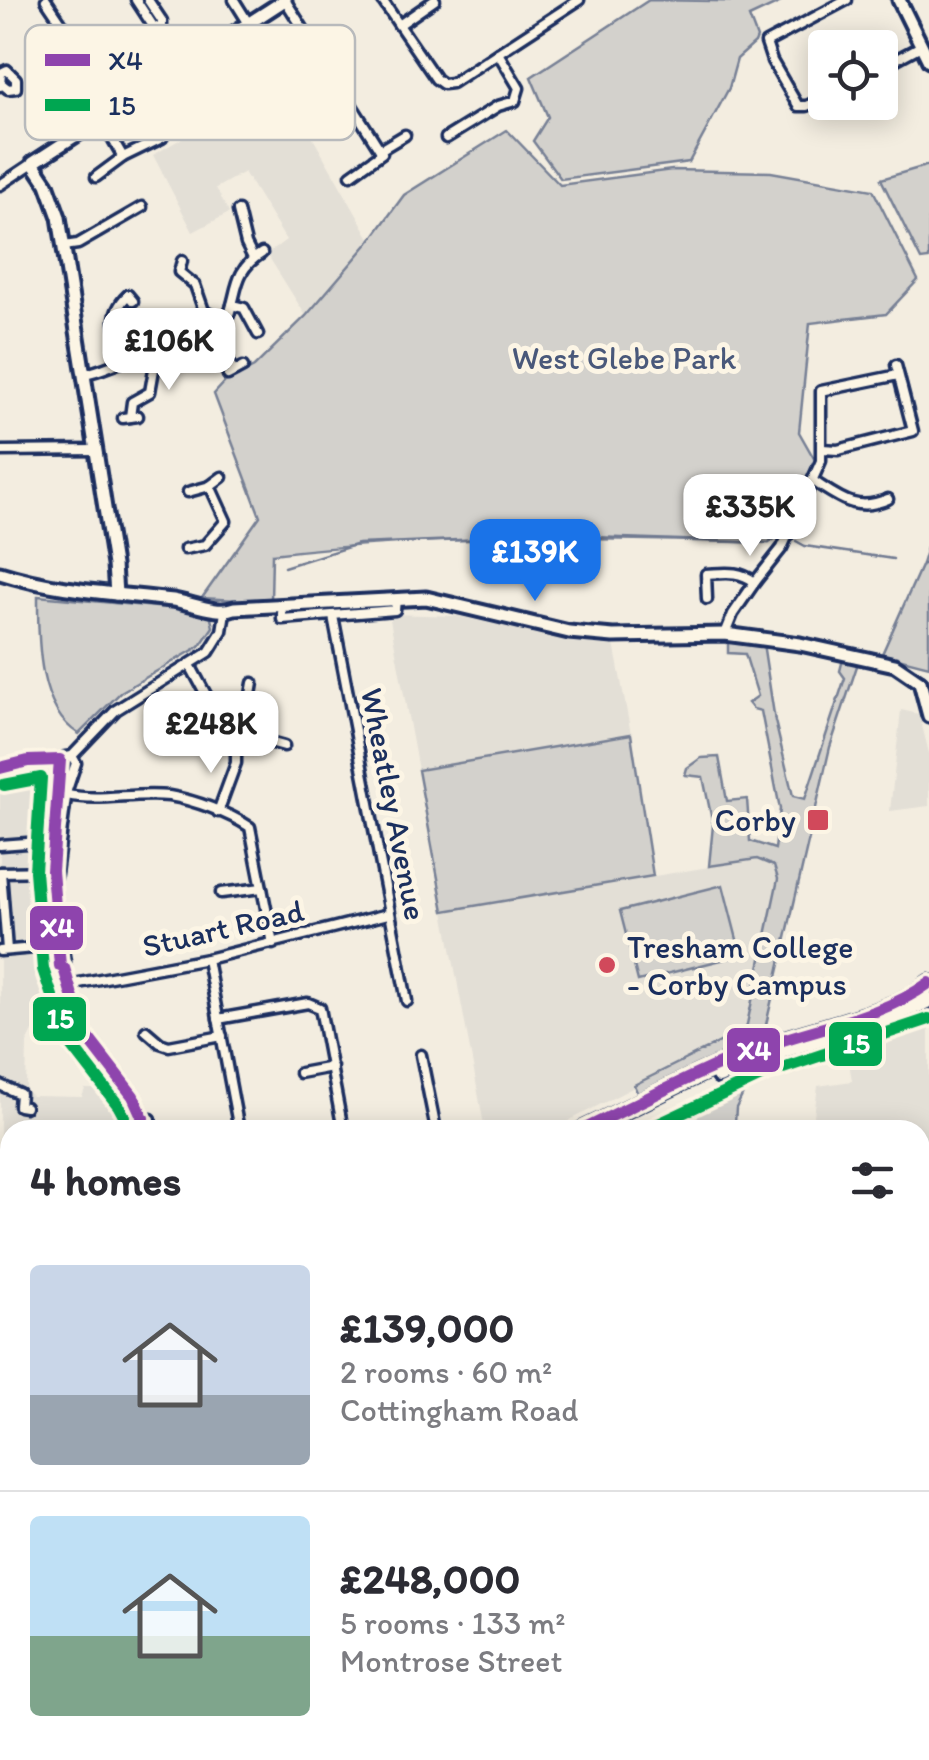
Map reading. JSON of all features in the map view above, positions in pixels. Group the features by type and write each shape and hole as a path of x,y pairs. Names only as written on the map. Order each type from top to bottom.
{"highway":[{"path":"605,1120 748,1053 927,991"},
{"path":"627,1120 760,1058 878,1020 927,991"}],"street":[{"path":"46,0 63,25"},
{"path":"136,0 152,25"},
{"path":"148,0 162,25"},
{"path":"234,0 249,24 285,0 301,25"},
{"path":"382,0 443,84 452,83 579,0"},
{"path":"399,26 435,0"},
{"path":"808,106 798,106 772,62 766,43 834,3 847,0"},
{"path":"899,0 929,61"},
{"path":"898,58 921,46"},
{"path":"452,137 498,106 515,101 519,88 498,53"},
{"path":"351,175 382,153 355,111"},
{"path":"380,150 405,135"},
{"path":"0,185 68,140"},
{"path":"113,140 123,157"},
{"path":"96,178 123,157 158,140"},
{"path":"33,163 54,200 64,246 116,594"},
{"path":"64,246 78,244 142,207"},
{"path":"84,374 107,370 130,359 177,358 196,353 213,341 226,324 241,270 258,256 246,244 238,218"},
{"path":"182,261 179,272 195,285 204,311 226,324"},
{"path":"130,359 113,326 113,318 116,308 128,296 132,302"},
{"path":"232,304 244,308 257,331 266,323"},
{"path":"213,341 236,371"},
{"path":"130,417 132,402 150,392 156,358"},
{"path":"725,634 754,582 782,548 822,462 821,392 897,370 914,432 838,450 822,449"},
{"path":"0,451 96,450"},
{"path":"188,492 210,486 222,477"},
{"path":"813,481 854,504 871,506 888,499"},
{"path":"185,548 205,546 226,521 210,486"},
{"path":"705,562 707,599"},
{"path":"706,574 734,572 754,582"},
{"path":"0,573 48,587 196,604 225,612 234,608 396,598 450,601 534,625 592,635 725,634 851,653 894,665 924,680 929,716"},
{"path":"282,613 282,619 395,610 396,598"},
{"path":"72,756 116,710 190,665 217,642 225,612"},
{"name":"Wheatley Avenue","path":"333,616 407,1002"},
{"path":"190,665 233,740 236,763 218,812"},
{"path":"244,735 253,684"},
{"path":"233,740 244,735"},
{"path":"244,735 267,746 284,746"},
{"path":"55,881 52,871 60,763 65,755 72,756"},
{"path":"72,756 76,763 66,795 55,881 60,966 64,968 79,1026 136,1099 139,1120"},
{"path":"0,768 28,761 60,763 67,772 74,768"},
{"path":"66,795 90,800 166,796 250,827 273,944"},
{"path":"0,845 54,841"},
{"path":"46,947 4,951 1,872 52,871"},
{"path":"221,893 262,888"},
{"name":"Stuart Road","path":"68,985 206,960 388,914"},
{"path":"206,960 237,1120"},
{"path":"218,1019 314,1003 323,1012 341,1120"},
{"path":"152,1032 169,1046 222,1036"},
{"path":"421,1056 434,1120"},
{"path":"300,1072 332,1066"},
{"path":"0,1085 20,1094 23,1104"}],"shaded area":[{"path":"179,140 314,140 371,240 306,316 267,254 286,240 244,172 216,188 229,213 193,232 153,155"},
{"path":"389,614 457,616 614,644 631,734 418,770"},
{"path":"901,710 919,714 929,753 929,806 890,811"},
{"path":"47,770 55,779 50,906 74,1019 33,1031 27,1043 26,1090 32,1096 82,1097 85,1089 103,1089 125,1113 125,1120 0,1120 0,776"},
{"name":"Tresham College - Corby Campus","path":"757,859 774,866 778,878 746,1029 570,1120 483,1120 444,911"},
{"path":"929,1011 929,1120 813,1120 818,1086 852,1081 845,1038"}],"green space":[{"path":"649,0 781,2 749,17 757,38 755,43 737,59 729,88 689,162 561,179 533,141 548,117 531,77"},
{"name":"West Glebe Park","path":"507,130 560,185 672,170 771,172 873,190 918,280 886,314 810,323 799,432 816,462 769,543 520,539 396,543 272,554 271,602 202,598 260,516 214,394 225,382 254,367 306,316 404,195"},
{"path":"929,165 929,259 921,260 881,179"},
{"path":"929,541 929,666 882,654"},
{"path":"38,596 200,611 211,618 213,627 200,646 121,692 79,734 65,723 48,690 40,652"},
{"path":"728,638 763,643 775,721 793,796 805,799 845,678 840,671 843,659 859,660 830,747 762,1042 639,1097 634,1085 746,1029 778,879 774,866 757,859 709,866 713,825 703,777 685,775 687,768 701,758 719,757 727,801 747,799 750,841 775,849 780,809 761,711 748,703 758,696 745,654 728,653"},
{"path":"631,734 653,876 444,911 418,770"},
{"path":"723,885 741,955 638,981 620,911"},
{"path":"751,1078 736,1108 735,1120 656,1118"}],"waterway":[{"path":"284,567 358,544 562,536 769,543 780,535"},
{"path":"796,541 805,546 893,559"},
{"path":"922,564 929,564"}],"transit line":[{"name":"X4","path":"0,768 28,761 60,760 52,871 60,966 64,968 82,1030 133,1096 142,1120"},
{"name":"15","path":"4,785 41,778 35,871 43,969 66,1038 118,1105 123,1120"},
{"name":"X4","path":"603,1120 718,1065 871,1013 929,983"},
{"name":"15","path":"667,1120 765,1074 929,1019"}],"place":[{"name":"Corby","path":"818,820"},
{"name":"Tresham College - Corby Campus","path":"607,965"}]}
